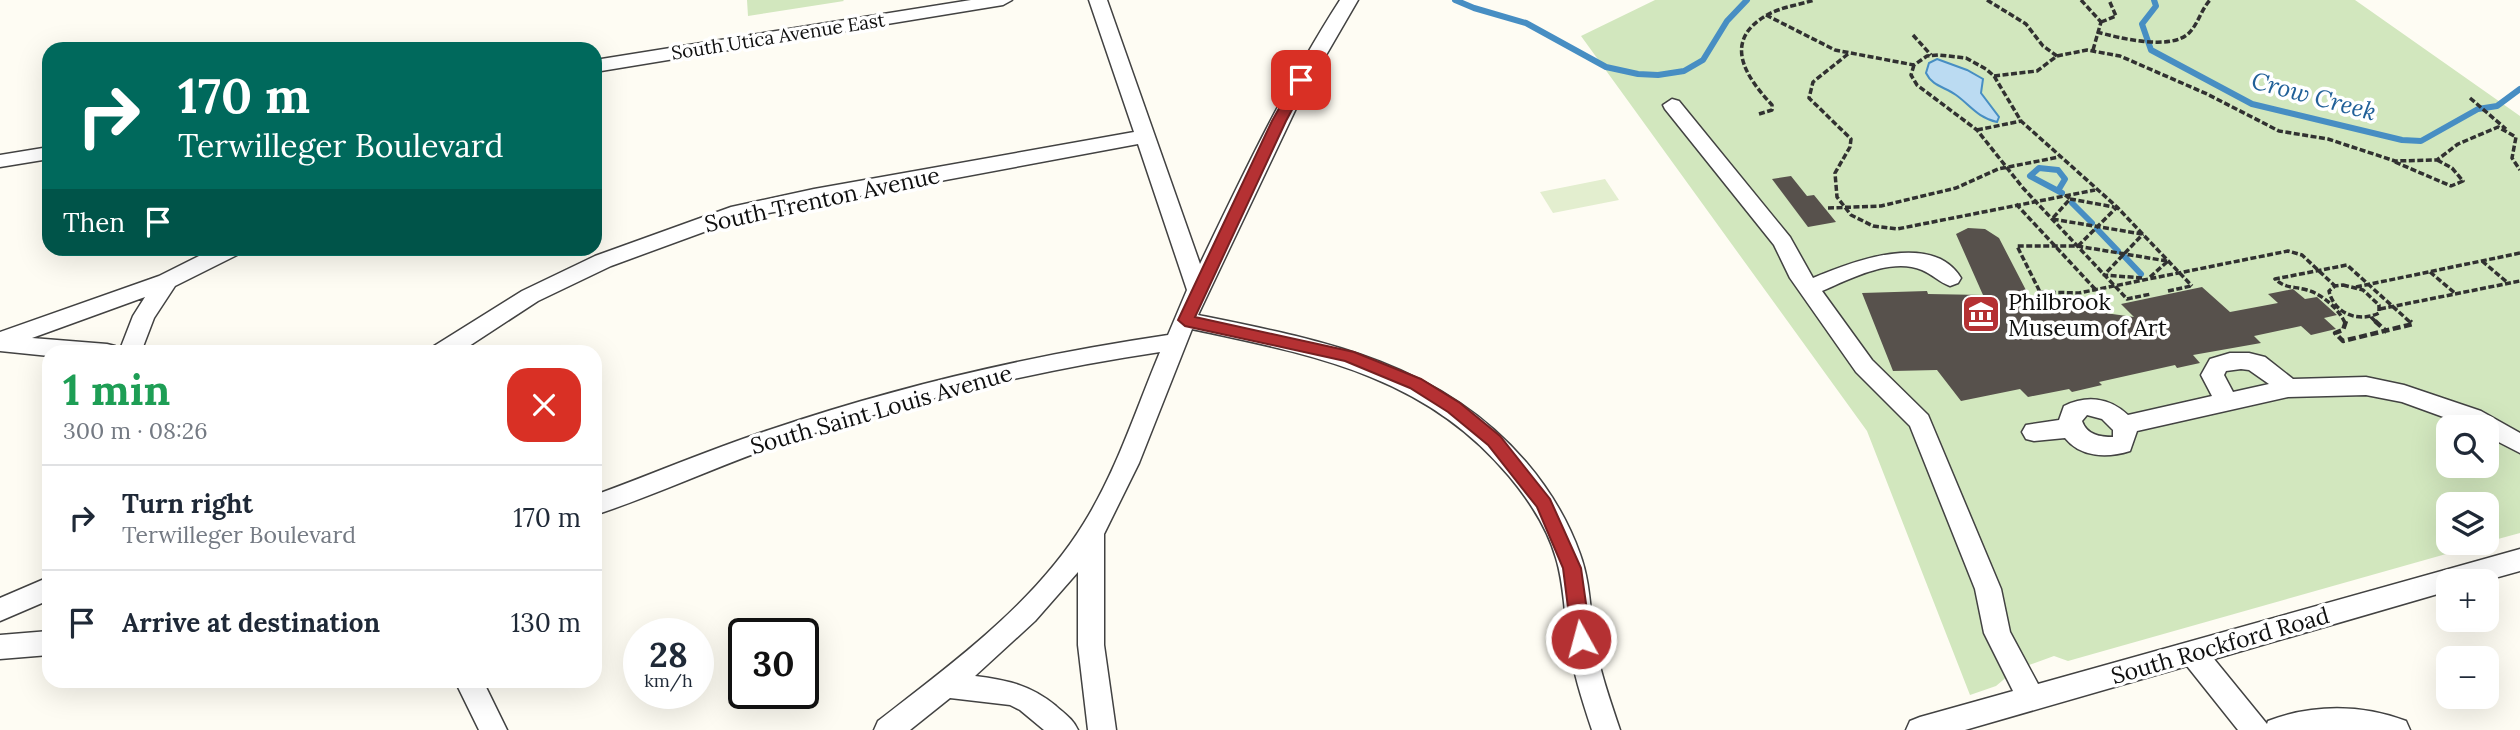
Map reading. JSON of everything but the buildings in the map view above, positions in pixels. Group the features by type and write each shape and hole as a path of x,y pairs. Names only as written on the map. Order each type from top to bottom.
{"street":[{"name":"South Utica Avenue East","path":"602,65 1003,0"},
{"path":"1098,0 1198,290"},
{"path":"888,730 946,685 1043,593 1091,533 1128,462 1198,290 1279,121 1323,39 1349,0"},
{"path":"1672,104 1783,242 1808,288 1864,366 1920,421 1988,589 1997,633 2031,698"},
{"name":"South Trenton Avenue","path":"453,345 530,296 603,261 738,212 1146,136"},
{"path":"0,161 42,154"},
{"path":"0,342 167,281 218,256"},
{"path":"1808,288 1874,264 1897,260 1926,262 1950,278"},
{"path":"133,345 144,316 167,281"},
{"path":"1180,331 1306,345 1380,367 1454,407 1494,441 1544,503 1558,531 1572,568 1590,680 1606,730"},
{"name":"South Saint Louis Avenue","path":"602,502 721,456 905,398 1180,331"},
{"path":"0,342 42,346"},
{"path":"2227,402 2213,375 2218,365 2239,358 2255,362 2269,370 2288,388"},
{"path":"2123,425 2288,388 2346,385 2385,388 2473,417 2520,444"},
{"path":"2084,406 2103,410 2123,425 2126,439 2122,444 2108,447 2090,443 2072,429 2069,418 2071,412 2084,406"},
{"path":"2034,432 2072,429"},
{"path":"1091,533 1091,645 1102,730"},
{"name":"South Rockford Road","path":"1920,730 2520,560"},
{"path":"0,610 42,591"},
{"path":"0,647 42,644"},
{"path":"2193,653 2255,730"},
{"path":"946,685 1012,694 1030,701 1064,730"},
{"path":"472,688 493,730"},
{"path":"2278,730 2306,721 2351,719 2396,730"}],"path":[{"path":"1759,114 1772,110 1772,104 1752,82 1739,55 1740,47 1754,25 1766,15 1814,0"},
{"path":"1987,0 2026,24 2043,46 2057,56"},
{"path":"2081,0 2101,22"},
{"path":"2093,50 2101,22 2116,16 2109,0"},
{"path":"2097,32 2169,42 2188,34 2203,6 2210,0"},
{"path":"1766,15 1829,48 1848,54 1899,60 1914,65"},
{"path":"1913,35 1931,56"},
{"path":"1994,76 2037,71 2052,63 2057,56 2073,51 2093,50 2120,56 2177,80 2279,131 2328,139 2395,161 2441,184 2451,186 2463,181 2452,168 2437,160 2395,161"},
{"path":"1848,54 1813,82 1809,89 1809,98 1814,107 1851,139 1850,147 1839,162 1833,184 1837,197 1857,220 1881,230 2096,190"},
{"path":"2151,294 2127,299 2035,200 1977,130 1917,85 1912,78 1914,65 1931,56 1966,58 1994,76 2021,121 2117,207 2192,286 2168,291"},
{"path":"2470,98 2516,137 2512,158 2520,170"},
{"path":"1977,130 2021,121"},
{"path":"2437,160 2458,144 2482,132 2498,127 2508,131"},
{"path":"1828,208 1881,206 1956,188 2009,167 2059,157"},
{"path":"2065,195 2070,200 2117,207"},
{"path":"2052,219 2070,200"},
{"path":"2016,204 2096,290"},
{"path":"2077,246 2117,207"},
{"path":"2052,219 2143,234"},
{"path":"2104,275 2122,253 2143,234"},
{"path":"2168,261 2077,246 2017,246 2040,292 2079,293 2288,251 2298,252 2335,286 2356,287 2520,253"},
{"path":"2104,275 2148,279 2168,261"},
{"path":"2482,261 2508,283"},
{"path":"2335,286 2328,295 2334,305 2346,321 2343,330 2334,333 2343,341 2386,332 2413,324 2347,264 2275,279 2285,288 2314,292 2334,305 2348,314 2371,317 2386,332"},
{"path":"2430,272 2456,294"},
{"path":"2371,317 2380,309 2520,281"},
{"path":"2356,287 2376,300 2380,309"}],"green space":[{"path":"747,0 843,0 844,1 748,16"},
{"path":"1655,0 2355,0 2520,116 2520,533 2499,539 2499,492 2436,492 2436,555 2443,555 2068,661 2054,656 2015,670 1996,686 1970,695 1867,431 1581,36"},
{"path":"1605,179 1619,200 1553,213 1540,192"}],"water":[{"path":"1937,59 1983,79 1981,93 1999,117 1997,122 1979,114 1956,95 1932,81 1926,73 1929,63"}],"waterway":[{"name":"Crow Creek","path":"1455,0 1526,23 1606,67 1658,75 1684,71 1703,60 1727,21 1747,0"},
{"name":"Crow Creek","path":"2154,0 2156,6 2142,24 2151,50 2252,104 2402,140 2421,141 2478,109 2497,106 2520,89"},
{"path":"2059,189 2065,179 2058,170 2039,168 2030,176 2062,193"},
{"path":"2072,203 2092,223"},
{"path":"2097,229 2118,251"},
{"path":"2123,255 2141,274"}],"place":[{"name":"Philbrook Museum of Art","path":"1981,314"}],"route":[{"path":"1301,80 1185,320 1348,356 1380,367 1454,407 1494,441 1544,503 1572,568 1581,639"}]}
